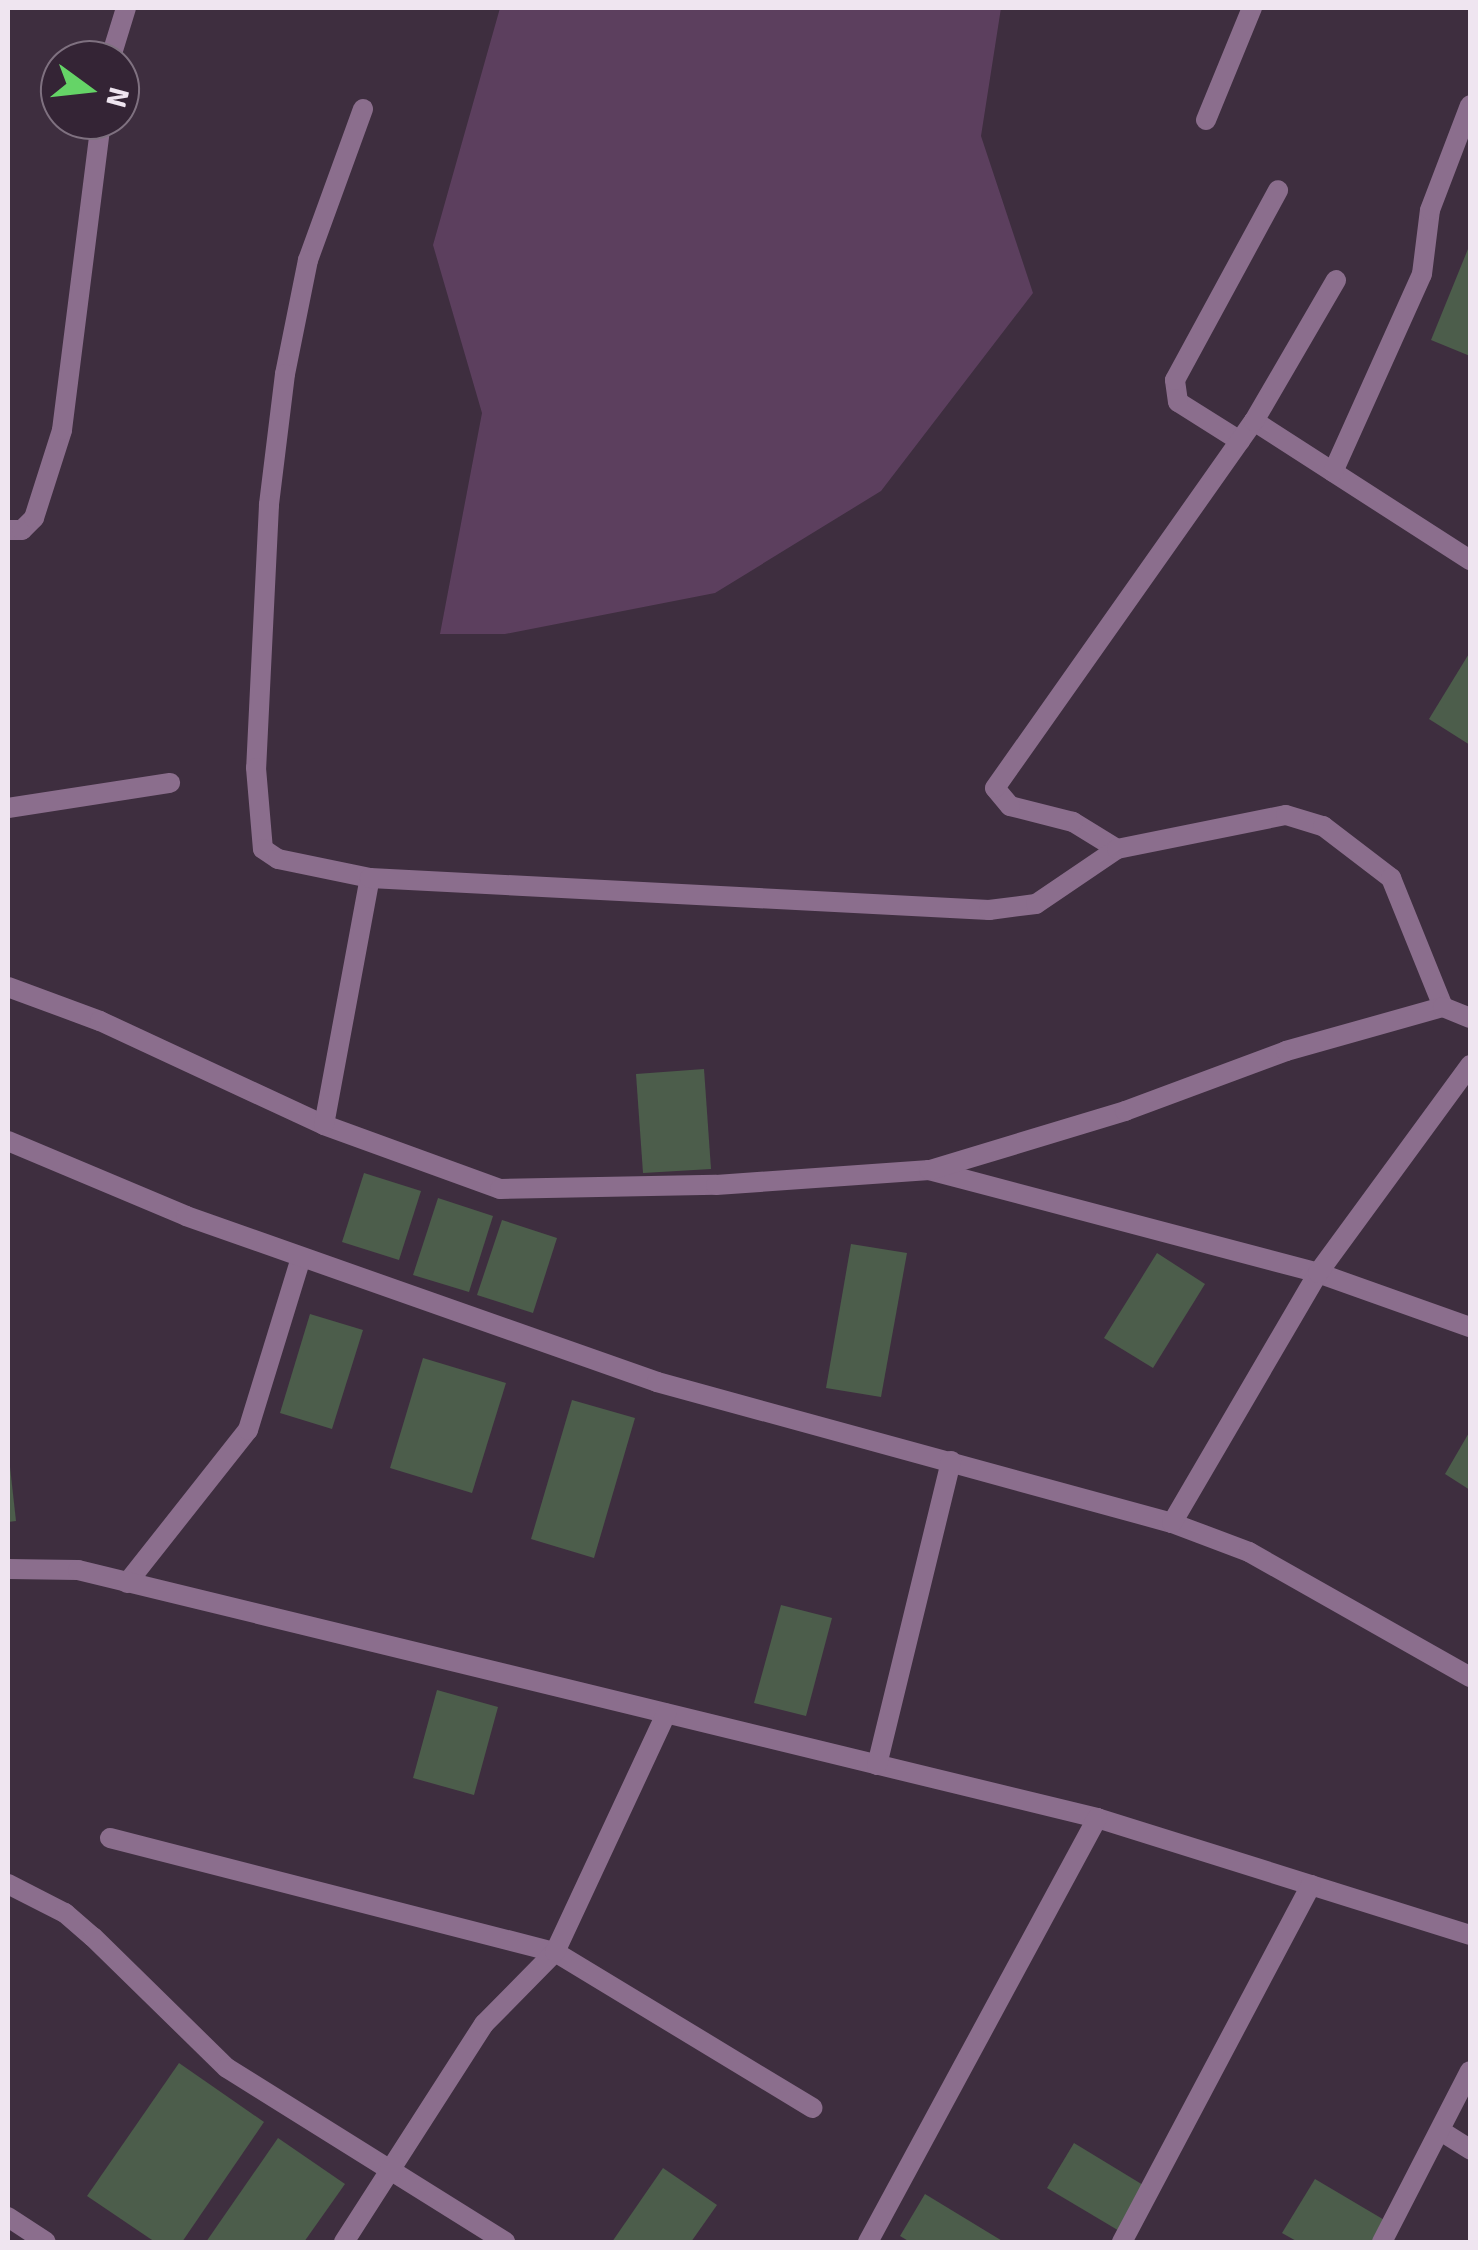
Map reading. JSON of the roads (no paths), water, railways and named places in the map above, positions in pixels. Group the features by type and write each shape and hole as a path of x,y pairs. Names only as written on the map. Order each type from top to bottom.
{"street":[{"path":"116,40 126,8"},
{"path":"1206,120 1252,8"},
{"path":"1333,472 1422,274 1430,210 1470,105"},
{"path":"362,109 308,260 285,374 269,504 256,768 263,848 278,859 370,878 989,910 1036,904 1116,849 1286,815 1323,826 1391,878 1443,1008"},
{"path":"8,530 22,530 34,518 62,430 99,140"},
{"path":"1240,441 1178,402 1174,380 1278,190"},
{"path":"1116,849 1073,822 1010,806 996,788 1254,421 1336,280"},
{"path":"1254,421 1470,560"},
{"path":"8,808 170,783"},
{"path":"324,1125 370,878"},
{"path":"8,987 100,1021 324,1125 500,1190 662,1188 928,1170 1125,1111 1286,1051 1443,1008 1470,1018"},
{"path":"1172,1522 1318,1273 1470,1065"},
{"path":"8,1141 301,1258 658,1382 1172,1522 1249,1552 1470,1677"},
{"path":"928,1170 1318,1273 1470,1326"},
{"path":"126,1583 248,1430 301,1258"},
{"path":"877,1765 951,1461"},
{"path":"8,1569 78,1570 1096,1818 1470,1935"},
{"path":"344,2242 484,2024 555,1952 666,1714"},
{"path":"868,2242 1096,1818"},
{"path":"110,1838 555,1952 813,2108"},
{"path":"8,1884 79,1925 227,2068 505,2242"},
{"path":"1122,2242 1312,1884"},
{"path":"1382,2242 1444,2133 1470,2071"},
{"path":"1444,2133 1470,2149"},
{"path":"8,2217 46,2242"}]}
